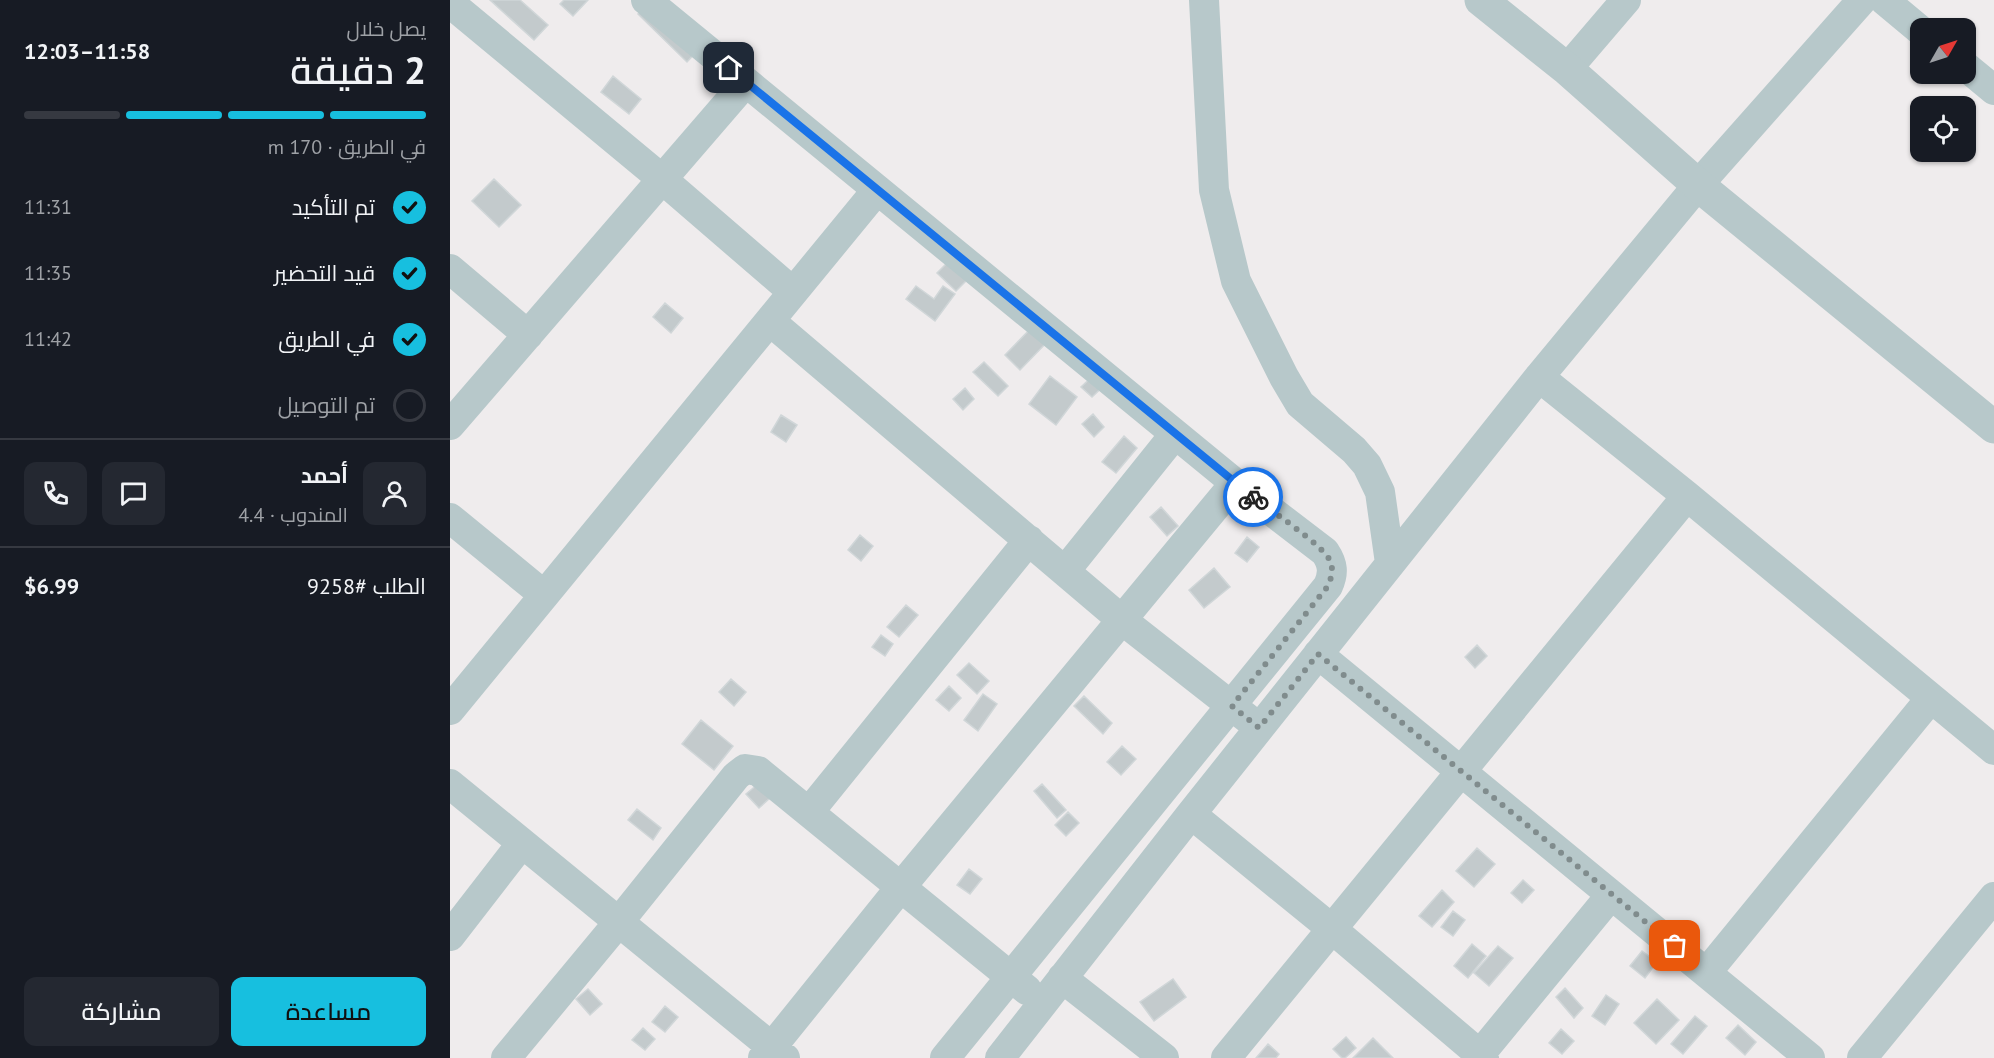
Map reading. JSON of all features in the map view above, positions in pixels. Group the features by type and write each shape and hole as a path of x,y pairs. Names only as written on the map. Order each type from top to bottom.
{"street":[{"path":"646,0 1235,483 1325,552 1332,568 1332,577 1328,586 945,1058"},
{"path":"1204,0 1214,190 1236,281 1300,404 1353,450 1366,465 1380,492 1390,563"},
{"path":"1481,0 1567,69 1698,185 1994,427"},
{"path":"1567,69 1626,0"},
{"path":"999,1058 1539,377 1698,185 1862,0"},
{"path":"1884,0 1910,22"},
{"path":"450,3 794,292"},
{"path":"1976,75 1994,90"},
{"path":"450,425 746,82"},
{"path":"450,710 878,190"},
{"path":"450,269 528,335"},
{"path":"770,321 1122,620 1259,728"},
{"path":"1539,377 1994,750"},
{"path":"1065,571 1175,434"},
{"path":"450,784 773,1054 900,888 1235,483"},
{"path":"1226,1058 1687,496"},
{"path":"450,518 544,595"},
{"path":"809,812 1029,540"},
{"path":"1318,654 1810,1058"},
{"path":"1707,972 1930,698"},
{"path":"506,1058 736,776 745,770 758,771 1043,1004"},
{"path":"1191,814 1332,929 1480,1057 1611,896"},
{"path":"450,936 522,843"},
{"path":"1862,1058 1994,897"},
{"path":"1062,978 1164,1058"}],"building":[{"path":"490,0 520,0 548,25 534,40"},
{"path":"564,0 588,0 573,16 560,4"},
{"path":"651,0 700,48 687,62 638,14"},
{"path":"613,76 641,99 629,114 601,92"},
{"path":"494,179 521,205 499,227 472,201"},
{"path":"954,256 972,275 956,291 937,273"},
{"path":"916,286 934,299 943,286 955,294 935,321 906,299"},
{"path":"665,303 683,318 671,333 653,317"},
{"path":"1036,323 1051,338 1020,370 1005,355"},
{"path":"984,362 1008,386 998,396 973,372"},
{"path":"1098,371 1108,382 1092,397 1081,387"},
{"path":"1050,376 1077,397 1056,425 1029,404"},
{"path":"965,388 974,399 963,410 953,399"},
{"path":"1093,414 1104,427 1094,437 1082,424"},
{"path":"781,415 797,425 786,442 771,432"},
{"path":"1124,436 1137,448 1116,473 1102,462"},
{"path":"1161,507 1178,526 1167,536 1150,517"},
{"path":"860,535 873,546 861,561 848,550"},
{"path":"1247,537 1259,547 1247,562 1235,553"},
{"path":"1214,568 1230,587 1204,608 1189,590"},
{"path":"906,605 918,615 899,637 887,627"},
{"path":"881,635 893,644 885,656 872,647"},
{"path":"1477,645 1487,656 1475,668 1465,657"},
{"path":"969,663 989,681 977,694 957,675"},
{"path":"731,679 746,692 734,706 719,692"},
{"path":"949,686 961,698 949,711 936,700"},
{"path":"983,694 997,704 978,731 964,720"},
{"path":"1084,696 1112,723 1103,734 1074,706"},
{"path":"701,720 733,746 714,770 682,744"},
{"path":"1122,746 1136,759 1121,775 1107,762"},
{"path":"758,784 770,798 759,808 746,794"},
{"path":"1042,784 1066,810 1057,818 1034,791"},
{"path":"637,809 661,828 653,840 628,820"},
{"path":"1068,812 1079,823 1066,836 1055,825"},
{"path":"1477,848 1495,864 1474,887 1456,871"},
{"path":"969,869 982,879 970,894 957,885"},
{"path":"1523,880 1534,890 1522,903 1511,893"},
{"path":"1442,890 1454,902 1432,927 1419,916"},
{"path":"1453,911 1465,920 1453,936 1441,927"},
{"path":"1472,944 1486,956 1468,978 1454,966"},
{"path":"1498,946 1513,958 1489,986 1474,973"},
{"path":"1642,951 1657,962 1645,978 1630,966"},
{"path":"1173,979 1186,997 1154,1021 1140,1002"},
{"path":"1565,988 1583,1008 1574,1018 1556,997"},
{"path":"588,989 602,1004 590,1015 576,999"},
{"path":"1606,995 1619,1004 1605,1025 1592,1016"},
{"path":"1657,999 1679,1020 1656,1044 1634,1023"},
{"path":"665,1006 678,1017 665,1032 652,1022"},
{"path":"1695,1016 1707,1026 1683,1054 1671,1044"},
{"path":"1738,1025 1756,1042 1745,1055 1726,1038"},
{"path":"643,1028 655,1039 645,1050 632,1040"},
{"path":"1561,1029 1574,1041 1562,1054 1549,1043"},
{"path":"1346,1037 1356,1048 1342,1058 1333,1049"},
{"path":"1373,1038 1393,1058 1353,1058"},
{"path":"1268,1044 1279,1054 1276,1058 1256,1058"}],"way so far":[{"path":"1253,497 1325,552 1332,568 1332,577 1328,586 1232,706 1259,728 1318,654 1611,896 1675,946"}],"route":[{"path":"729,68 1253,497"}]}
